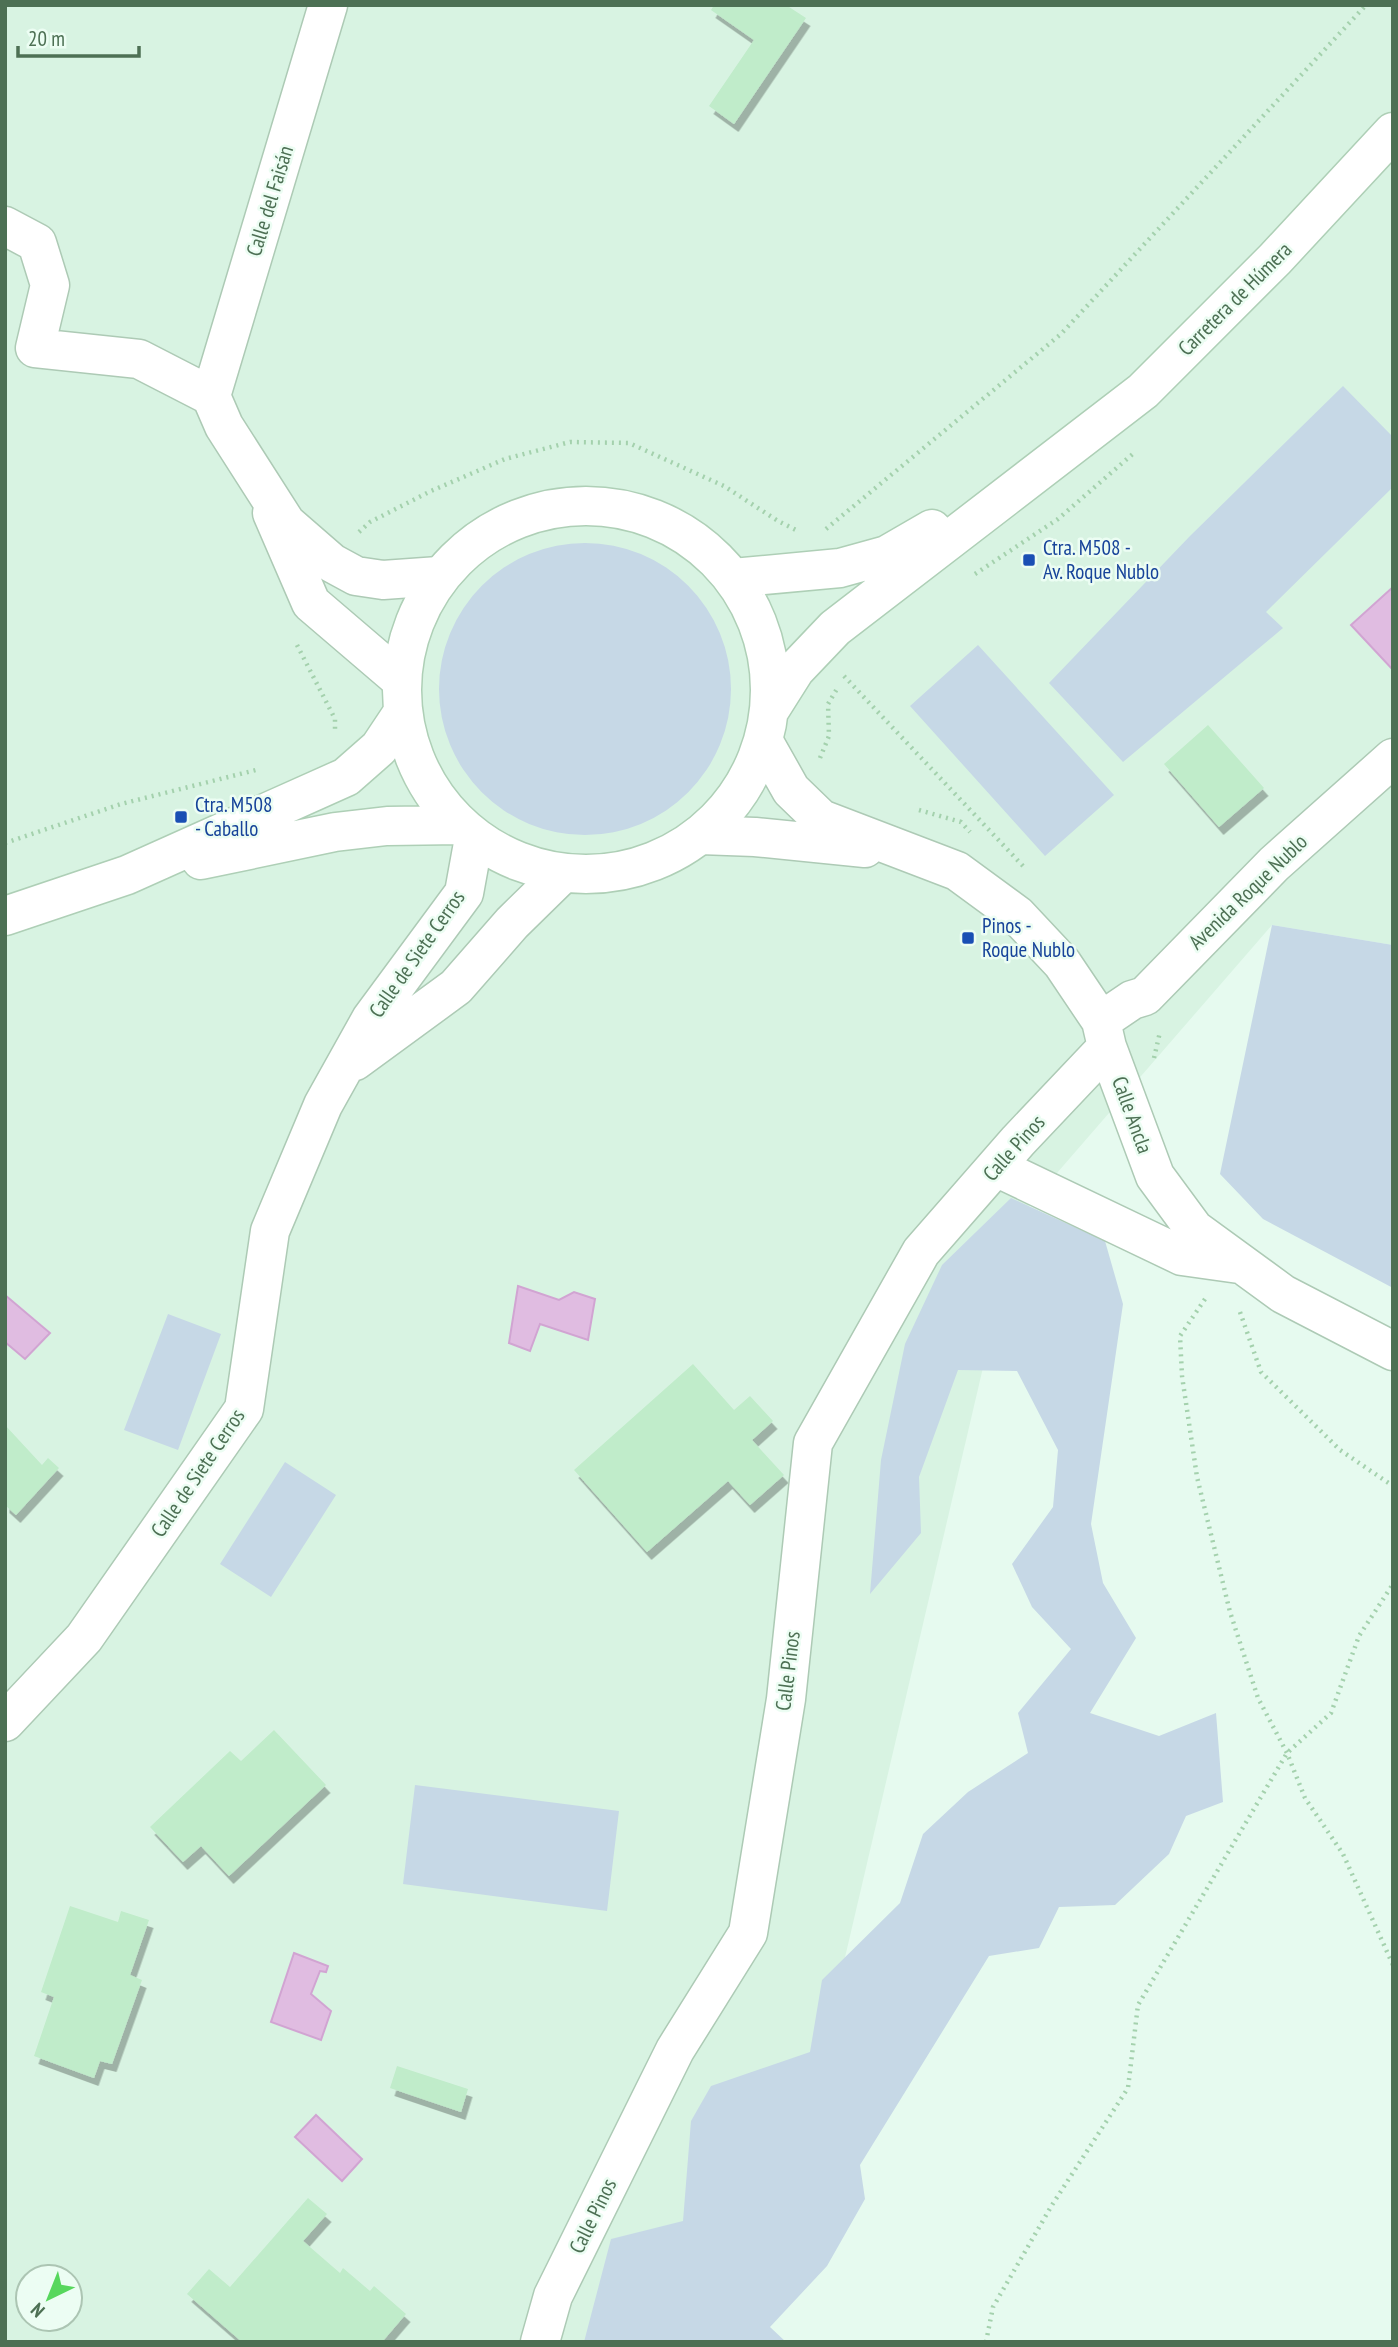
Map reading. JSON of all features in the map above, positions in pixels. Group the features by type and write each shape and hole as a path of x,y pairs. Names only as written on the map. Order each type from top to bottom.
{"street":[{"name":"Calle del Faisán","path":"211,396 328,5"},
{"name":"Carretera de Húmera","path":"1064,452 1143,391 1275,259 1393,132"},
{"path":"5,226 37,243 50,285 20,349 139,359 211,396 224,426 286,523 332,563 356,576 383,580 439,576"},
{"path":"261,485 292,565 311,603 401,698 408,739 430,789 467,831 526,866 560,876 618,872 657,861 700,835 737,796 753,771 768,725 795,670 835,628 1064,452"},
{"path":"733,578 821,572 887,555 1064,452"},
{"path":"5,916 127,875 346,777 379,748 401,698 411,629 439,576 478,542 520,517 572,505 628,510 679,531 714,556 733,578 762,636 768,725"},
{"name":"Calle Ancla","path":"768,725 791,790 821,819 957,871 1017,915 1062,963 1104,1034 1155,1176 1194,1229 1283,1294 1393,1351"},
{"name":"Avenida Roque Nublo","path":"1104,1034 1132,1000 1144,996 1274,864 1393,758"},
{"path":"127,875 335,832 387,825 467,831"},
{"name":"Calle de Siete Cerros","path":"5,1722 84,1638 244,1409 270,1231 323,1105 379,1008 464,893 467,831"},
{"name":"Calle Ancla","path":"700,835 755,837 821,846 906,851"},
{"name":"Calle de Siete Cerros","path":"347,1066 456,987 512,923 560,876"},
{"name":"Calle Pinos","path":"540,2342 553,2296 675,2050 748,1933 786,1699 813,1443 921,1252 996,1167 1104,1034"},
{"path":"996,1167 1182,1256 1242,1264"}],"path":[{"path":"825,530 1061,334 1366,5"},
{"path":"971,577 1059,519 1144,443"},
{"path":"818,763 829,736 828,704 850,668"},
{"path":"907,807 961,822 976,839"},
{"path":"1182,1256 1206,1297 1180,1336 1182,1376 1197,1478 1234,1625 1258,1698 1287,1753 1305,1798 1343,1854 1393,1965"},
{"path":"986,2342 993,2306 1052,2205 1128,2088 1138,2005 1287,1753 1331,1713 1359,1636 1393,1584"}],"shaded area":[{"path":"5,5 1393,5 1393,945 1272,925 1018,1218 755,2342 5,2342"},
{"path":"1343,386 1393,437 1393,487 1266,612 1283,628 1123,762 1049,683 1190,536"},
{"path":"585,543 613,546 641,554 666,568 688,586 706,608 720,633 728,661 731,689 728,717 720,745 706,770 688,792 666,810 641,824 613,832 585,835 557,832 529,824 504,810 482,792 464,770 450,745 442,717 439,689 442,661 450,633 464,608 482,586 504,568 529,554 557,546"},
{"path":"1393,587 1393,670 1351,625"},
{"path":"978,645 1114,795 1045,856 910,706"},
{"path":"1272,925 1393,945 1393,1288 1263,1219 1220,1174"},
{"path":"1011,1198 1105,1241 1123,1304 1091,1524 1103,1583 1136,1638 1090,1713 1159,1736 1216,1713 1223,1802 1186,1816 1169,1854 1115,1905 1059,1907 1039,1948 989,1956 860,2165 865,2199 827,2266 770,2327 786,2342 584,2342 611,2239 683,2221 691,2121 711,2086 810,2052 822,1980 900,1903 923,1834 968,1792 1028,1753 1018,1713 1071,1649 1032,1607 1012,1564 1053,1507 1058,1450 1017,1371 958,1370 919,1477 921,1533 870,1594 881,1460 905,1344 942,1265"},
{"path":"518,1286 559,1300 574,1292 595,1299 588,1340 540,1324 530,1351 509,1343"},
{"path":"5,1295 50,1333 25,1359 5,1342"},
{"path":"168,1314 221,1334 178,1450 124,1430"},
{"path":"285,1462 336,1495 271,1597 220,1564"},
{"path":"415,1785 619,1811 607,1911 403,1884"},
{"path":"294,1953 328,1966 326,1972 320,1971 311,1994 331,2011 321,2040 271,2022"},
{"path":"316,2115 362,2159 342,2181 295,2137"}],"building":[{"path":"714,5 786,5 806,18 734,124 709,106 754,40 711,10"},
{"path":"1208,725 1264,788 1219,827 1164,764"},
{"path":"693,1364 734,1410 750,1396 773,1421 752,1440 784,1475 750,1505 728,1481 647,1552 574,1470"},
{"path":"5,1425 42,1465 48,1458 59,1468 16,1515 5,1505"},
{"path":"274,1730 326,1785 229,1876 201,1846 183,1862 150,1827 230,1751 241,1761"},
{"path":"70,1906 118,1922 121,1911 149,1920 130,1975 142,1980 112,2064 100,2061 94,2078 34,2056 54,1997 41,1992"},
{"path":"397,2066 468,2089 461,2112 390,2088"},
{"path":"308,2198 327,2214 303,2241 340,2273 343,2268 370,2291 374,2286 406,2314 382,2342 242,2342 187,2294 209,2269 230,2287"}],"place":[{"name":"Ctra. M508 - Av. Roque Nublo","path":"1029,560"},
{"name":"Ctra. M508 - Caballo","path":"181,817"},
{"name":"Pinos - Roque Nublo","path":"968,938"}]}
